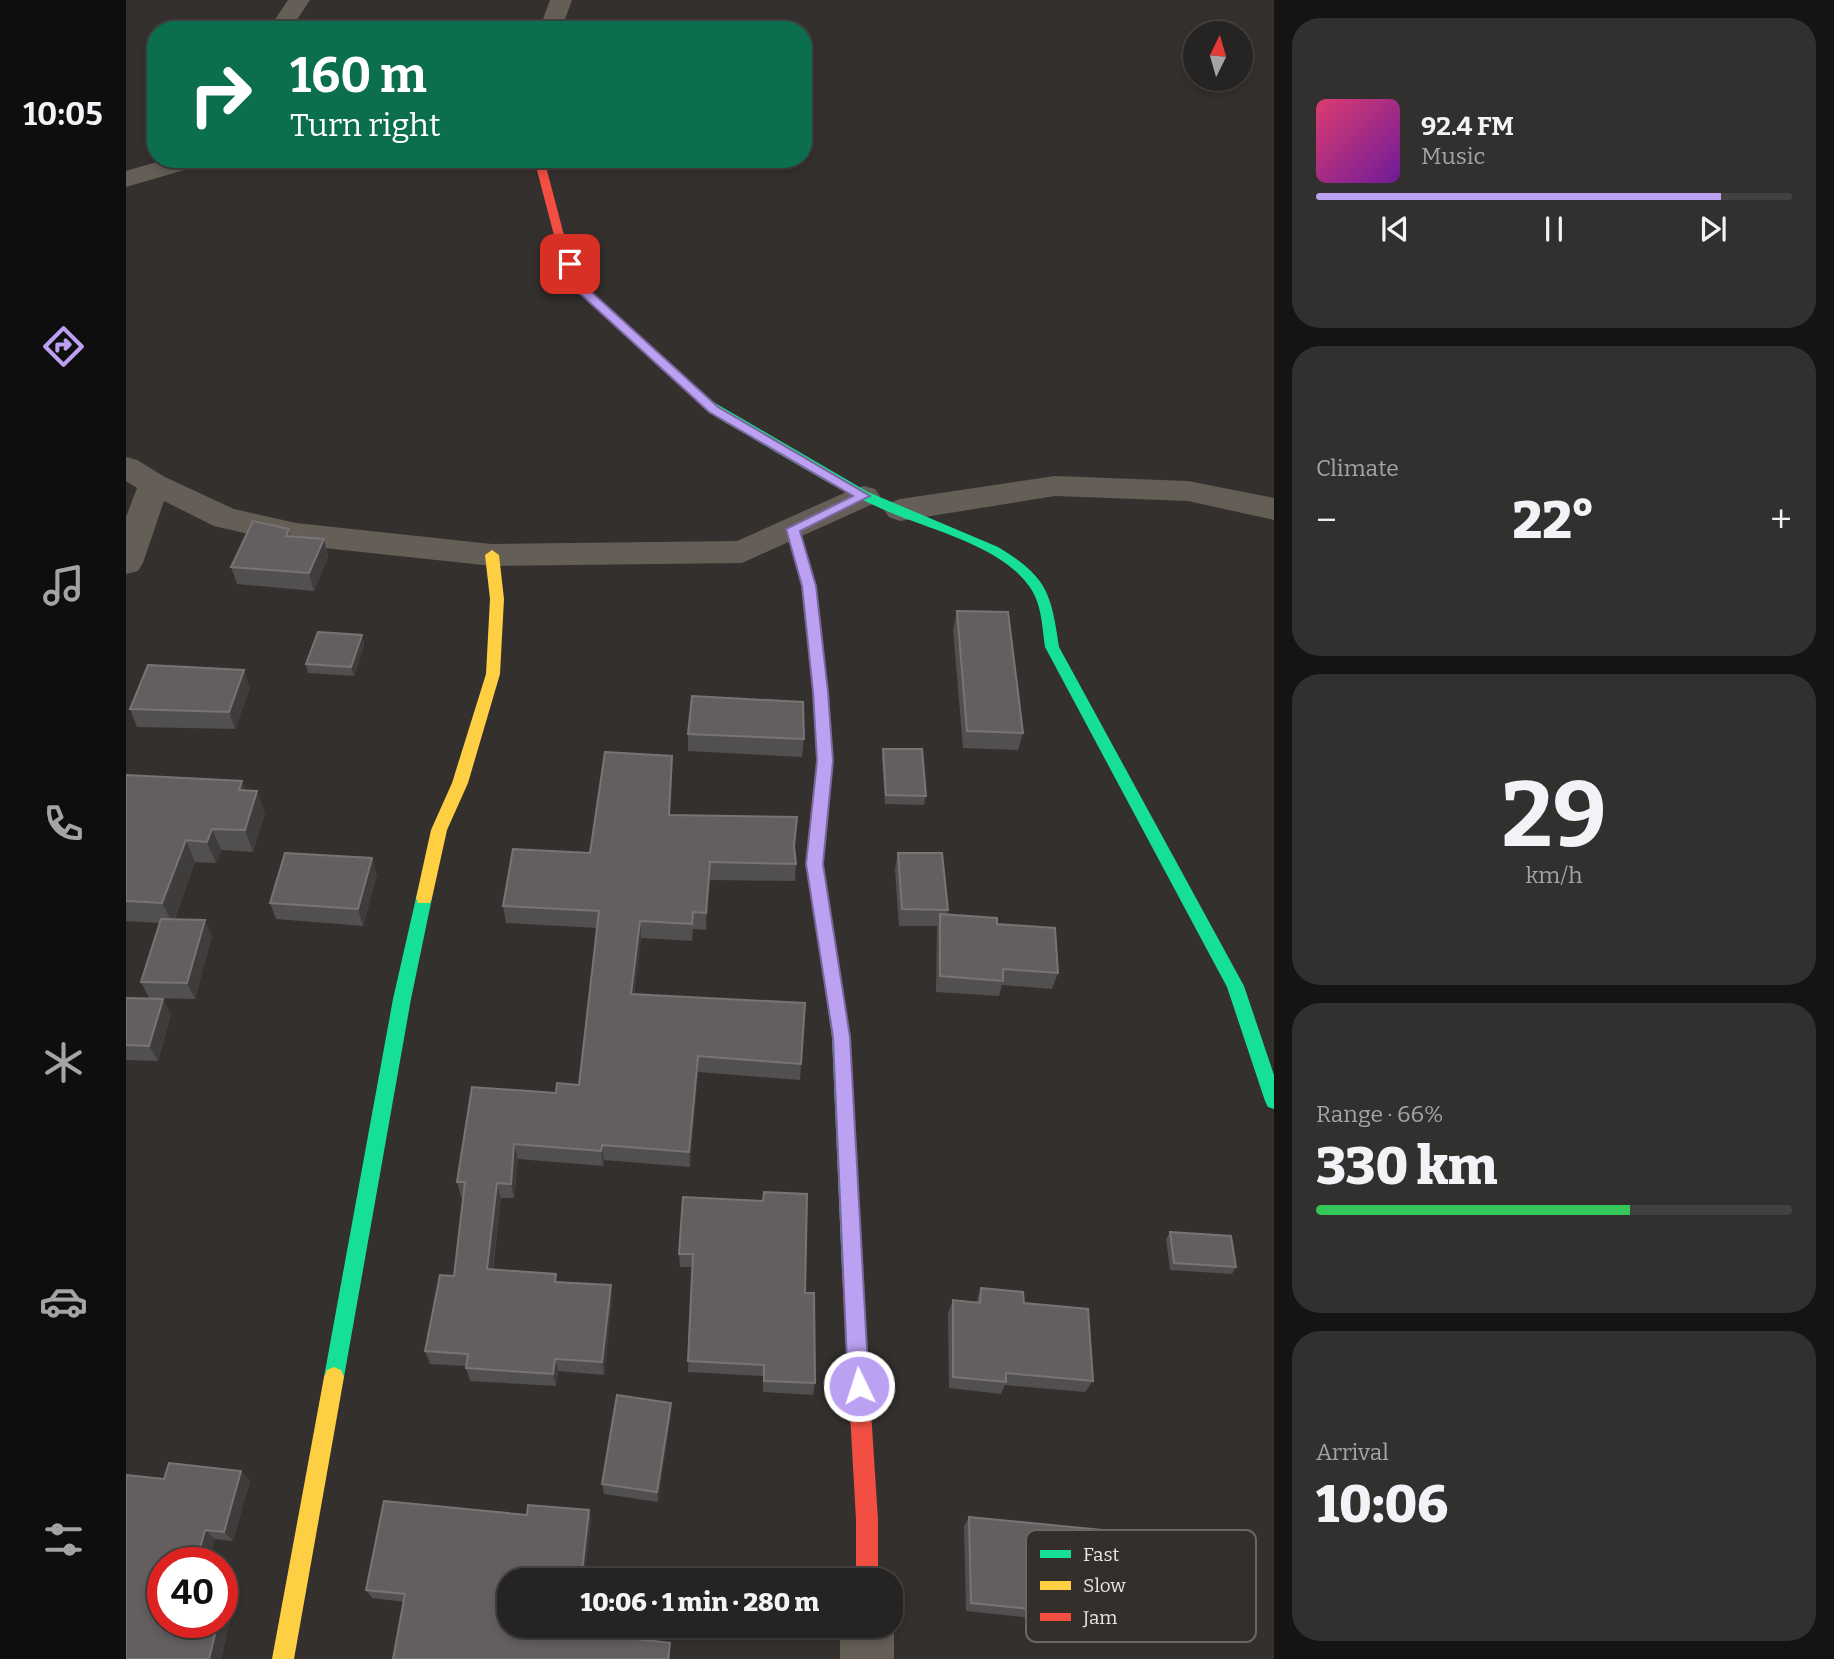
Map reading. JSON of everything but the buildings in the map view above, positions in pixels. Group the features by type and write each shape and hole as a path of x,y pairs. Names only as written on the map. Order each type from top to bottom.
{"street":[{"path":"285,21 299,0"},
{"path":"553,21 561,0"},
{"path":"126,179 164,168"},
{"path":"541,168 560,239 581,289 714,410 864,496 938,524 1004,557 1031,578 1044,598 1052,647 1235,986 1274,1101"},
{"path":"126,467 154,484 225,518 296,534 492,555 742,552 864,496"},
{"path":"126,563 154,484"},
{"path":"900,510 1055,486 1188,491 1274,509"},
{"path":"793,529 809,586 821,692 825,761 814,864 841,1037 849,1225 867,1520 867,1568"},
{"path":"284,1659 402,999 439,830 460,783 494,674 497,600 492,555"},
{"path":"867,1638 867,1659"}],"traffic: fast":[{"path":"703,400 714,410 863,495 993,550 1013,562 1036,584 1046,610 1052,647 1235,986 1274,1101"},
{"path":"793,529 809,586 821,692 825,761 815,864 841,1037 852,1271"},
{"path":"334,1377 402,999 424,898"}],"traffic: slow":[{"path":"424,898 439,830 460,783 493,674 497,599 492,555"},
{"path":"283,1659 334,1377"}],"traffic: jam":[{"path":"541,168 560,239 581,289 703,400"},
{"path":"852,1271 867,1520 867,1568"}],"route":[{"path":"570,264 581,289 714,410 864,496 793,529 809,586 821,692 825,761 814,864 841,1037 859,1386"}]}
